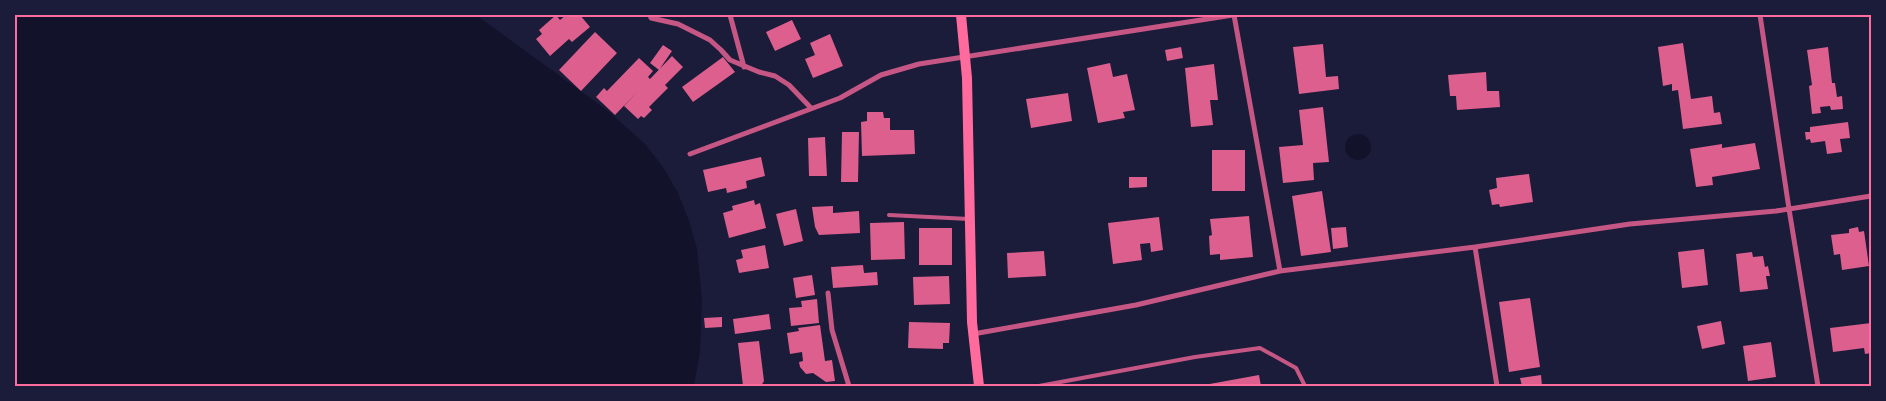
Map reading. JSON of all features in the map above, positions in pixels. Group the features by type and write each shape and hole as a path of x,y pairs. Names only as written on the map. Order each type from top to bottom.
{"main road":[{"path":"960,15 966,56 971,288 973,334 979,386"}],"street":[{"path":"650,15 652,18 678,24 710,40 730,60 744,67 775,76 789,85 811,108"},
{"path":"730,15 744,67"},
{"path":"690,154 840,98 867,82 894,70 966,56 1233,15 1280,271"},
{"path":"1760,15 1818,386"},
{"path":"973,334 1136,305 1280,271 1475,247 1630,224 1789,209 1871,196"},
{"path":"1475,247 1497,386"},
{"path":"828,293 832,330 849,386"}],"lane":[{"path":"888,214 971,219"},
{"path":"1039,386 1195,357 1260,348 1296,368 1305,386"}],"shaded area":[{"path":"15,15 476,15 608,111 645,144 663,167 678,193 697,249 702,299 700,351 694,386 15,386"},
{"path":"1358,134 1367,138 1371,147 1367,156 1358,160 1349,156 1345,147 1349,138"}],"building":[{"path":"556,15 560,20 566,15 580,15 590,27 572,42 569,39 550,56 536,39 542,34 539,30"},
{"path":"792,20 801,39 775,51 766,32"},
{"path":"595,32 617,53 581,91 559,70"},
{"path":"830,34 843,66 813,78 805,59 815,55 810,43"},
{"path":"1683,43 1691,99 1712,96 1714,113 1720,112 1722,124 1683,129 1678,90 1672,91 1672,84 1663,86 1658,47"},
{"path":"1323,44 1326,77 1338,76 1339,89 1299,94 1293,47"},
{"path":"663,45 672,51 659,70 650,63"},
{"path":"1181,47 1183,58 1167,61 1165,50"},
{"path":"1828,47 1832,83 1835,83 1837,97 1842,96 1843,109 1831,110 1830,106 1820,107 1821,113 1812,114 1809,86 1812,85 1807,50"},
{"path":"672,56 683,67 665,85 668,88 649,107 652,110 644,118 641,116 638,119 624,106 639,90 615,115 596,97 604,88 607,91 639,58 653,71 648,77 650,79"},
{"path":"723,57 735,72 693,102 682,87"},
{"path":"1110,63 1113,77 1127,74 1135,110 1123,112 1125,118 1098,123 1087,68"},
{"path":"1214,64 1218,100 1210,100 1213,125 1191,127 1185,68"},
{"path":"1486,72 1487,91 1499,91 1500,107 1457,110 1456,96 1450,96 1448,75"},
{"path":"1068,93 1072,121 1031,128 1026,99"},
{"path":"1323,107 1329,162 1313,163 1314,180 1283,183 1279,147 1303,145 1299,110"},
{"path":"867,112 883,112 884,118 890,118 890,130 914,130 915,154 862,156 861,122 867,121"},
{"path":"1848,122 1850,138 1840,139 1842,152 1827,154 1825,141 1811,143 1810,139 1806,140 1805,132 1810,132 1810,127"},
{"path":"842,132 859,132 858,182 841,182"},
{"path":"825,137 827,176 809,176 808,138"},
{"path":"1755,143 1760,169 1712,177 1713,185 1696,187 1690,149 1722,144 1722,148"},
{"path":"1212,150 1245,150 1245,191 1212,191"},
{"path":"761,157 765,176 746,181 747,188 727,193 726,188 708,192 703,170"},
{"path":"1529,174 1533,202 1500,207 1499,204 1492,205 1489,190 1497,188 1496,178"},
{"path":"1129,177 1147,177 1147,187 1129,188"},
{"path":"1322,191 1331,252 1301,256 1292,196"},
{"path":"754,200 755,205 760,203 766,228 729,238 723,213 733,210 732,206"},
{"path":"833,206 833,213 859,211 860,233 819,235 815,227 812,207"},
{"path":"796,209 803,241 784,246 776,214"},
{"path":"1249,216 1253,257 1220,260 1220,254 1210,255 1209,236 1212,235 1210,219"},
{"path":"1159,217 1163,250 1151,252 1150,243 1140,244 1142,260 1113,264 1108,223"},
{"path":"904,222 905,259 871,260 870,223"},
{"path":"1346,227 1348,247 1333,249 1331,228"},
{"path":"1858,227 1859,232 1864,231 1869,266 1842,270 1840,254 1834,255 1831,235 1849,233 1849,229"},
{"path":"919,228 952,228 952,265 919,265"},
{"path":"765,245 769,268 739,273 736,260 743,258 741,250"},
{"path":"1704,249 1708,285 1682,288 1678,252"},
{"path":"1044,251 1046,276 1008,278 1007,253"},
{"path":"1752,252 1753,257 1763,256 1765,267 1768,266 1770,276 1766,276 1768,289 1740,292 1736,254"},
{"path":"863,265 864,273 877,272 878,285 833,288 831,267"},
{"path":"812,275 815,295 796,298 793,278"},
{"path":"949,276 950,304 914,305 913,277"},
{"path":"1530,298 1540,367 1509,372 1499,302"},
{"path":"817,299 819,323 791,326 789,308 802,307 801,301"},
{"path":"769,314 771,329 735,334 733,319"},
{"path":"722,317 722,327 705,328 704,318"},
{"path":"1721,321 1725,344 1702,349 1697,326"},
{"path":"909,322 950,323 949,343 943,343 943,349 908,348"},
{"path":"1871,323 1871,353 1865,354 1864,348 1833,352 1830,328"},
{"path":"820,325 825,361 832,360 835,381 826,382 813,373 806,374 800,367 799,362 803,361 802,352 790,354 787,333 799,331 798,328"},
{"path":"759,341 764,381 761,386 743,386 738,343"},
{"path":"1771,342 1776,377 1748,381 1743,346"},
{"path":"1259,375 1261,386 1204,386 1204,385"},
{"path":"1541,375 1542,386 1522,386 1520,378"}]}
